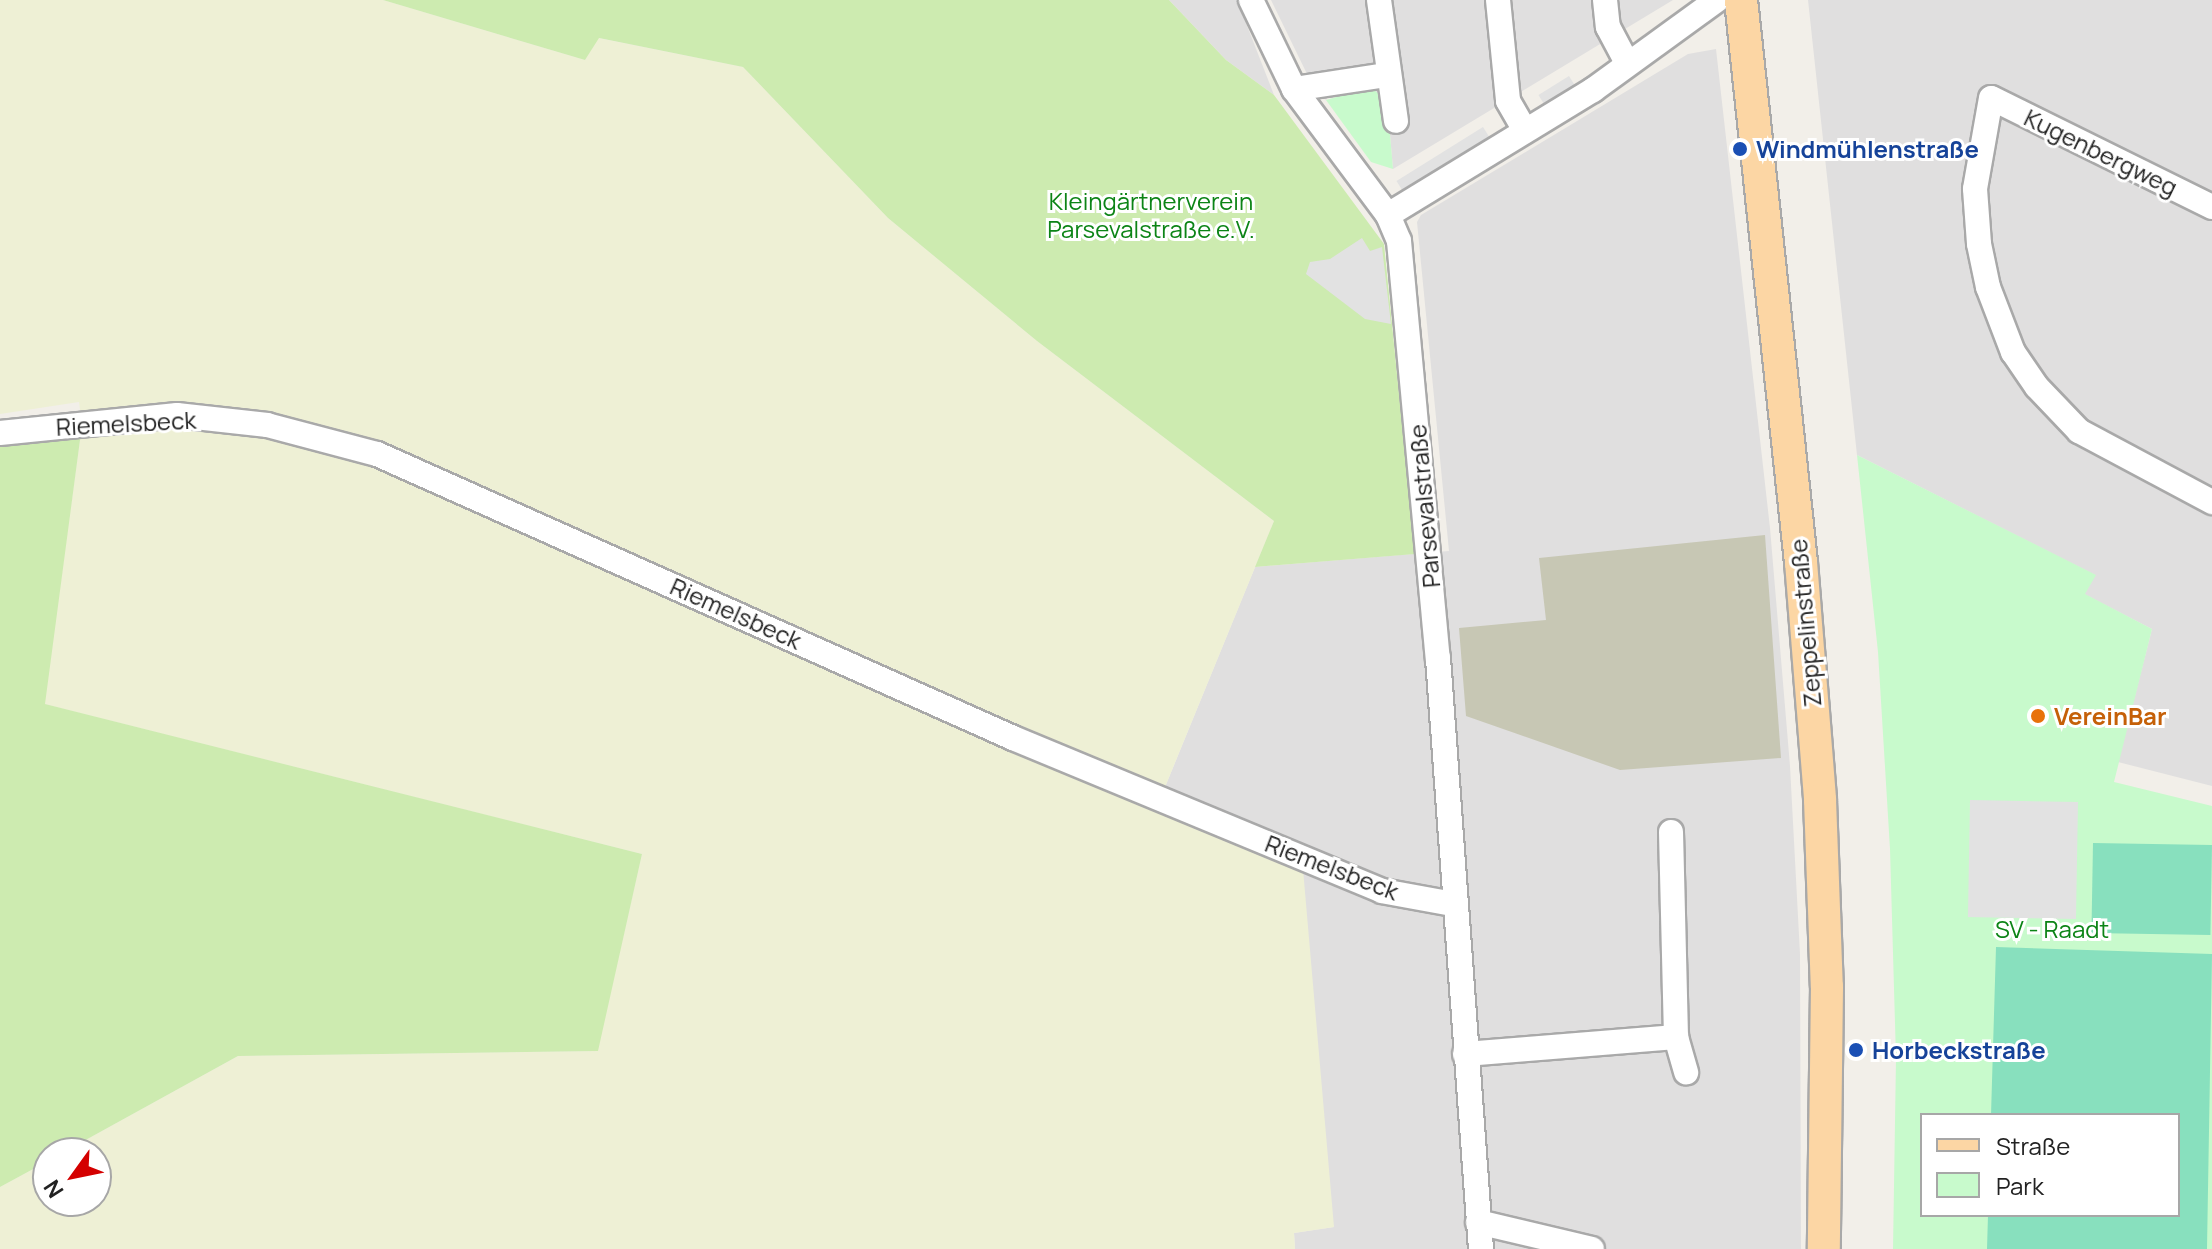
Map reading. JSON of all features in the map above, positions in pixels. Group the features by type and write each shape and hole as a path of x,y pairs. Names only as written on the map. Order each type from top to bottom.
{"main road":[{"name":"Zeppelinstraße","path":"1741,0 1801,562 1820,800 1827,987 1824,1249"}],"street":[{"name":"Parsevalstraße","path":"1251,0 1294,89 1388,215 1399,241 1438,658 1453,904 1481,1249"},
{"path":"1379,0 1387,75 1396,121"},
{"path":"1498,0 1508,101 1525,130"},
{"path":"1605,0 1608,27 1626,61"},
{"path":"1388,215 1593,90 1626,61 1717,0"},
{"path":"1294,89 1387,75"},
{"name":"Kugenbergweg","path":"2212,207 1991,98 1975,189 1979,244 1988,287 2013,352 2037,387 2079,431 2212,502"},
{"name":"Riemelsbeck","path":"0,433 177,415 267,425 377,454 1013,738 1382,891 1453,904"},
{"path":"1671,832 1676,1037 1686,1073"},
{"path":"1465,1054 1676,1037"},
{"path":"1478,1222 1592,1249"}],"shaded area":[{"path":"0,0 383,0 585,60 598,38 743,67 888,218 1037,341 1274,521 1163,792 1303,869 1334,1227 1294,1233 1295,1249 0,1249 0,1187 32,1170 32,1217 112,1217 112,1137 91,1137 238,1056 597,1051 642,854 44,704 82,425 79,402 0,414"},
{"path":"1169,0 1237,0 1274,95 1226,60"},
{"path":"1271,0 1673,0 1393,169 1387,100 1329,95 1326,100 1308,76"},
{"path":"1808,0 2212,0 2212,786 2118,762 2152,629 2084,594 2095,575 1857,455"},
{"path":"1716,49 1770,528 1790,766 1800,954 1801,1249 1295,1249 1294,1233 1334,1227 1163,792 1255,567 1449,551 1417,222 1421,215 1688,54"},
{"path":"1569,76 1577,89 1546,108 1538,95"},
{"path":"1483,127 1491,140 1404,194 1396,181"},
{"path":"1362,238 1370,251 1382,247 1391,324 1365,319 1306,274 1310,262 1330,259"},
{"path":"1765,535 1781,758 1620,770 1466,716 1459,628 1546,620 1539,558"},
{"path":"1970,800 2078,802 2076,919 1968,917"}],"green space":[{"name":"Kleingärtnerverein Parsevalstraße e.V.","path":"383,0 1169,0 1226,60 1274,95 1384,244 1415,554 1255,567 1274,521 1037,341 888,218 743,67 599,38 585,60"},
{"path":"1370,87 1387,100 1393,169 1371,162 1326,100"},
{"path":"82,425 45,704 642,854 598,1051 238,1056 91,1137 32,1137 32,1170 0,1187 0,443"},
{"name":"SV - Raadt","path":"1857,455 2096,575 2085,594 2152,629 2114,782 2212,806 2212,1249 1893,1249 1896,1058 1890,849 1878,652"},
{"path":"2093,843 2212,845 2210,935 2091,933"},
{"path":"1996,947 2212,954 2207,1249 1987,1249 1988,1217 2180,1217 2180,1113 1991,1113"}],"place":[{"name":"Windmühlenstraße","path":"1740,149"},
{"name":"VereinBar","path":"2038,716"},
{"name":"Horbeckstraße","path":"1856,1050"}]}
